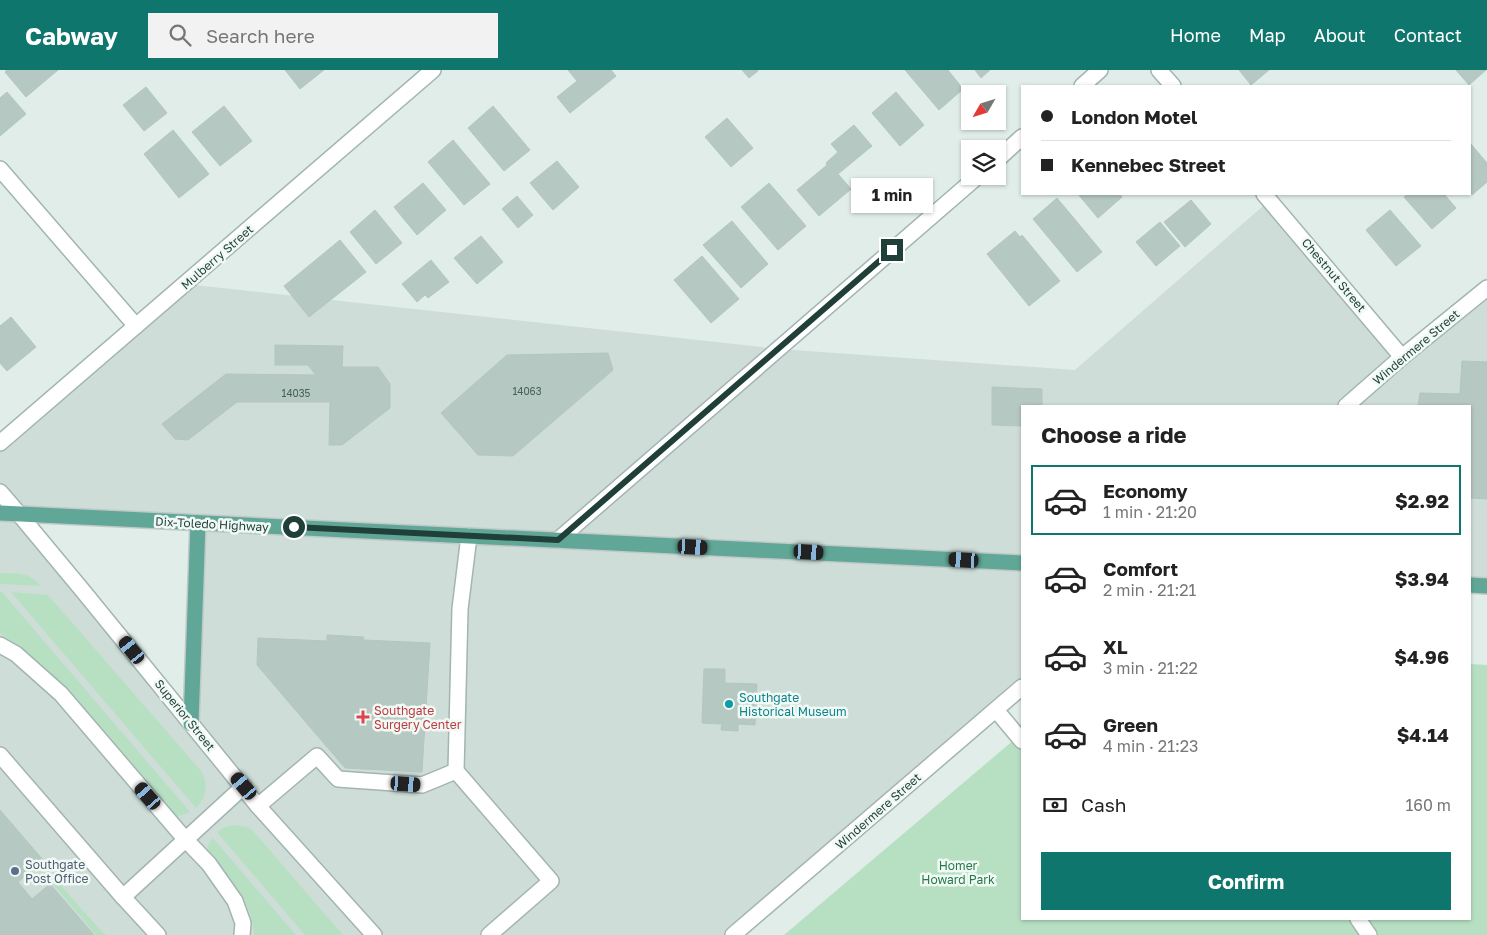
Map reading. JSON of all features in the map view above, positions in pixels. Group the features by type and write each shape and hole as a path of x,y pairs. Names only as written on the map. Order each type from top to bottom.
{"main road":[{"name":"Dix-Toledo Highway","path":"0,513 1021,562"},
{"path":"192,724 198,523"},
{"path":"1471,585 1487,586"}],"street":[{"name":"Mulberry Street","path":"0,444 433,70"},
{"path":"1083,85 1100,70"},
{"path":"1160,70 1172,85"},
{"path":"1006,152 1021,138"},
{"path":"0,169 136,326"},
{"path":"558,540 968,185"},
{"name":"Chestnut Street","path":"1265,195 1402,357"},
{"name":"Windermere Street","path":"1347,405 1402,357 1484,294"},
{"name":"Superior Street","path":"0,492 244,786 258,806 374,935"},
{"path":"468,536 460,609 456,770 551,881 490,935"},
{"path":"0,644 16,654 61,694 185,839 209,864 235,901 243,923 242,935"},
{"name":"Windermere Street","path":"733,935 1021,688"},
{"path":"996,710 1021,740"},
{"path":"0,755 158,935"},
{"path":"258,806 317,756 338,779 422,785 456,770"},
{"path":"123,897 244,786"},
{"path":"1359,920 1369,935"}],"shaded area":[{"path":"1270,200 1402,357 1487,297 1487,586 1471,585 1471,405 1021,405 1021,688 733,935 0,935 0,443 185,284 779,349 1075,370","holes":["19,514 198,523 191,723"]}],"green space":[{"path":"0,573 27,576 41,586 0,584"},
{"path":"0,592 2,592 190,812 179,816 172,815 23,650 0,633"},
{"path":"11,592 48,595 202,772 206,786 204,795 196,808"},
{"name":"Homer Howard Park","path":"1471,664 1487,665 1487,935 784,935 1021,734 1021,920 1471,920"},
{"path":"235,825 248,827 254,832 343,935 305,935 217,832 225,827"},
{"path":"213,838 296,935 254,935 250,912 240,893 209,856 209,843"},
{"path":"57,881 106,935 96,935 53,884"}],"building":[{"path":"7,70 58,70 26,97 5,72"},
{"path":"285,70 324,70 300,89"},
{"path":"568,70 611,70 616,76 570,113 557,97 577,81"},
{"path":"742,70 757,70 758,71 749,78"},
{"path":"905,70 948,70 961,86 961,91 939,110"},
{"path":"975,70 990,70 981,78"},
{"path":"1239,70 1269,70 1251,85"},
{"path":"1456,70 1486,70 1469,85"},
{"path":"146,87 167,113 144,131 123,105"},
{"path":"7,92 26,114 0,136 0,98"},
{"path":"896,92 924,125 900,146 872,113"},
{"path":"224,106 252,141 220,166 192,132"},
{"path":"493,106 530,150 504,171 468,128"},
{"path":"727,118 753,148 731,167 705,137"},
{"path":"854,125 872,146 838,174 851,189 819,216 797,190 827,165 826,163 838,152 831,144"},
{"path":"173,130 209,174 179,198 144,154"},
{"path":"453,140 490,184 464,205 428,162"},
{"path":"1471,144 1487,163 1487,182 1472,195"},
{"path":"557,161 579,187 553,210 530,183"},
{"path":"423,183 446,210 417,235 394,207"},
{"path":"769,183 806,226 778,250 741,207"},
{"path":"1079,195 1121,195 1122,197 1098,218"},
{"path":"1407,195 1445,195 1456,208 1432,229 1404,197"},
{"path":"517,196 533,215 518,228 502,209"},
{"path":"1057,198 1102,252 1077,272 1033,219"},
{"path":"1191,200 1211,224 1185,247 1164,222"},
{"path":"375,210 402,243 376,264 350,232"},
{"path":"1390,210 1421,246 1396,266 1366,230"},
{"path":"732,221 768,264 741,288 703,245"},
{"path":"1160,222 1180,246 1156,266 1136,242"},
{"path":"1015,231 1020,237 1022,235 1060,281 1029,306 987,254"},
{"path":"481,236 503,262 477,284 454,258"},
{"path":"340,240 366,272 309,317 284,286"},
{"path":"702,256 739,299 711,323 674,280"},
{"path":"431,260 449,282 428,298 425,295 417,302 402,284"},
{"path":"11,317 36,347 7,371 0,363 0,326"},
{"path":"275,345 343,346 342,367 378,367 390,384 390,408 342,445 329,445 330,402 237,402 188,440 175,439 162,424 226,374 316,375 308,365 275,365"},
{"path":"608,353 613,370 513,456 478,455 441,413 507,355"},
{"path":"1462,361 1487,362 1487,499 1471,498 1471,405 1418,405 1420,393 1460,394"},
{"path":"992,387 1042,389 1042,405 1021,405 1021,426 992,425"},
{"name":"Southgate Surgery Center","path":"327,635 364,637 363,640 430,643 422,772 345,768 257,665 258,638 327,641"},
{"name":"Southgate Historical Museum","path":"704,669 725,669 725,683 757,684 755,725 738,724 738,731 721,730 722,724 702,723"},
{"name":"Southgate Post Office","path":"0,810 43,860 18,882 32,899 50,884 94,935 0,935"}],"place":[{"name":"Southgate Historical Museum","path":"729,704"},
{"name":"Southgate Surgery Center","path":"363,717"},
{"name":"Southgate Post Office","path":"15,871"}],"route":[{"path":"294,527 558,540 892,250"}]}
